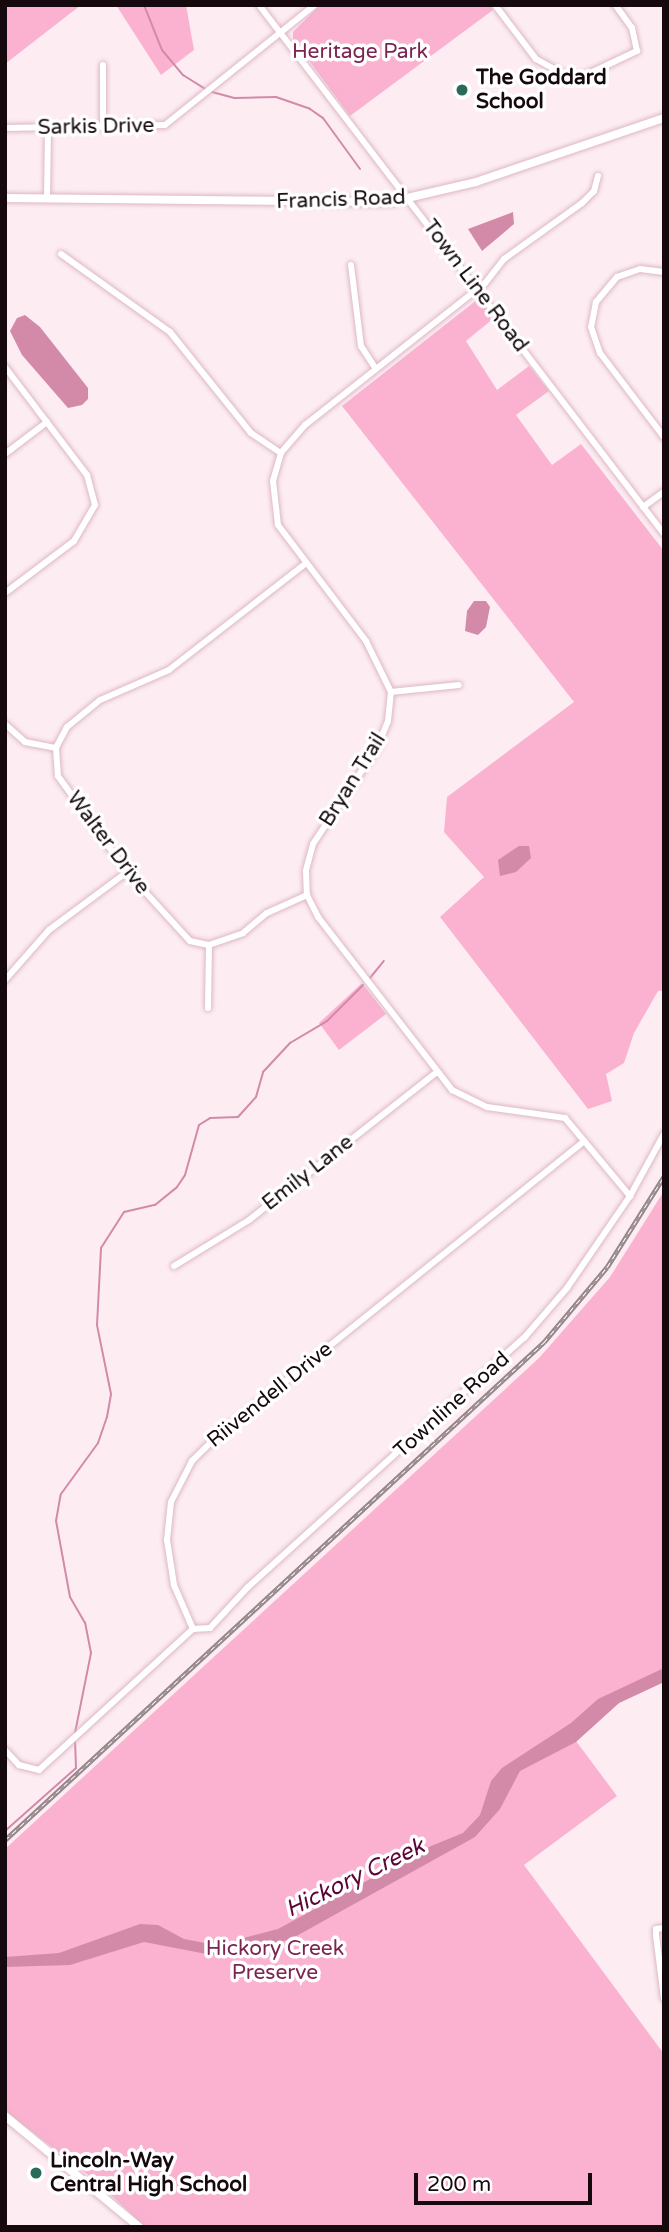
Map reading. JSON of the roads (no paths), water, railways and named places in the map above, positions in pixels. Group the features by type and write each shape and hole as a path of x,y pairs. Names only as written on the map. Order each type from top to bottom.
{"street":[{"name":"Town Line Road","path":"259,5 477,286 664,534"},
{"name":"Sarkis Drive","path":"5,128 166,125 282,35 315,5"},
{"path":"495,5 536,59 567,76 584,76 637,51 632,28 615,5"},
{"path":"103,65 103,128"},
{"name":"Francis Road","path":"5,198 361,204 409,199 476,182 664,118"},
{"path":"47,128 47,199"},
{"path":"459,685 391,692 366,641 278,525 273,481 281,453 305,425 477,286 504,259 582,203 594,191 598,176"},
{"path":"61,254 170,332 244,426 281,453"},
{"path":"351,265 361,346 376,369"},
{"path":"664,272 640,269 617,277 596,302 592,327 600,353 664,437"},
{"path":"5,367 87,475 95,505 74,541 5,593"},
{"path":"5,454 47,422"},
{"path":"643,507 664,492"},
{"path":"5,724 25,742 56,748 67,727 100,700 169,670 305,564"},
{"name":"Bryan Trail","path":"307,895 306,871 313,844 377,748 388,721 391,692"},
{"name":"Walter Drive","path":"56,748 58,776 127,872 171,925 190,941 209,945"},
{"path":"5,980 49,930 127,872"},
{"path":"208,1008 209,945 243,933 267,913 307,895 318,917 436,1073 469,1101 565,1118 629,1196"},
{"name":"Emily Lane","path":"174,1266 249,1220 436,1073"},
{"name":"Townline Road","path":"193,1629 210,1628 248,1587 524,1338 567,1288 629,1196 664,1134"},
{"name":"Riivendell Drive","path":"193,1629 174,1585 167,1540 171,1502 192,1461 215,1438 585,1141"},
{"path":"5,1750 19,1765 39,1770 193,1629"},
{"path":"664,1928 656,1929 664,1998"},
{"path":"5,2116 138,2227"}],"waterway":[{"path":"144,5 162,50 183,75 207,90"},
{"path":"212,92 235,98 276,97 310,109 323,118 360,169"},
{"path":"370,978 384,961"},
{"path":"75,1733 91,1653 85,1623 70,1597 56,1521 61,1494 98,1443 111,1394 97,1325 101,1248 124,1212 155,1205 177,1187 185,1175 199,1125 210,1118 238,1117 256,1097 263,1072 290,1043 327,1021 363,985"},
{"path":"5,1831 76,1768 75,1742"}],"railway":[{"path":"5,1840 544,1342 607,1267 664,1176"}],"place":[{"name":"The Goddard School","path":"462,90"},
{"name":"Lincoln-Way Central High School","path":"36,2173"}],"park label":[{"name":"Heritage Park","path":"360,52"},
{"name":"Hickory Creek Preserve","path":"275,1961"}],"water label":[{"name":"Hickory Creek","path":"355,1878"}]}
